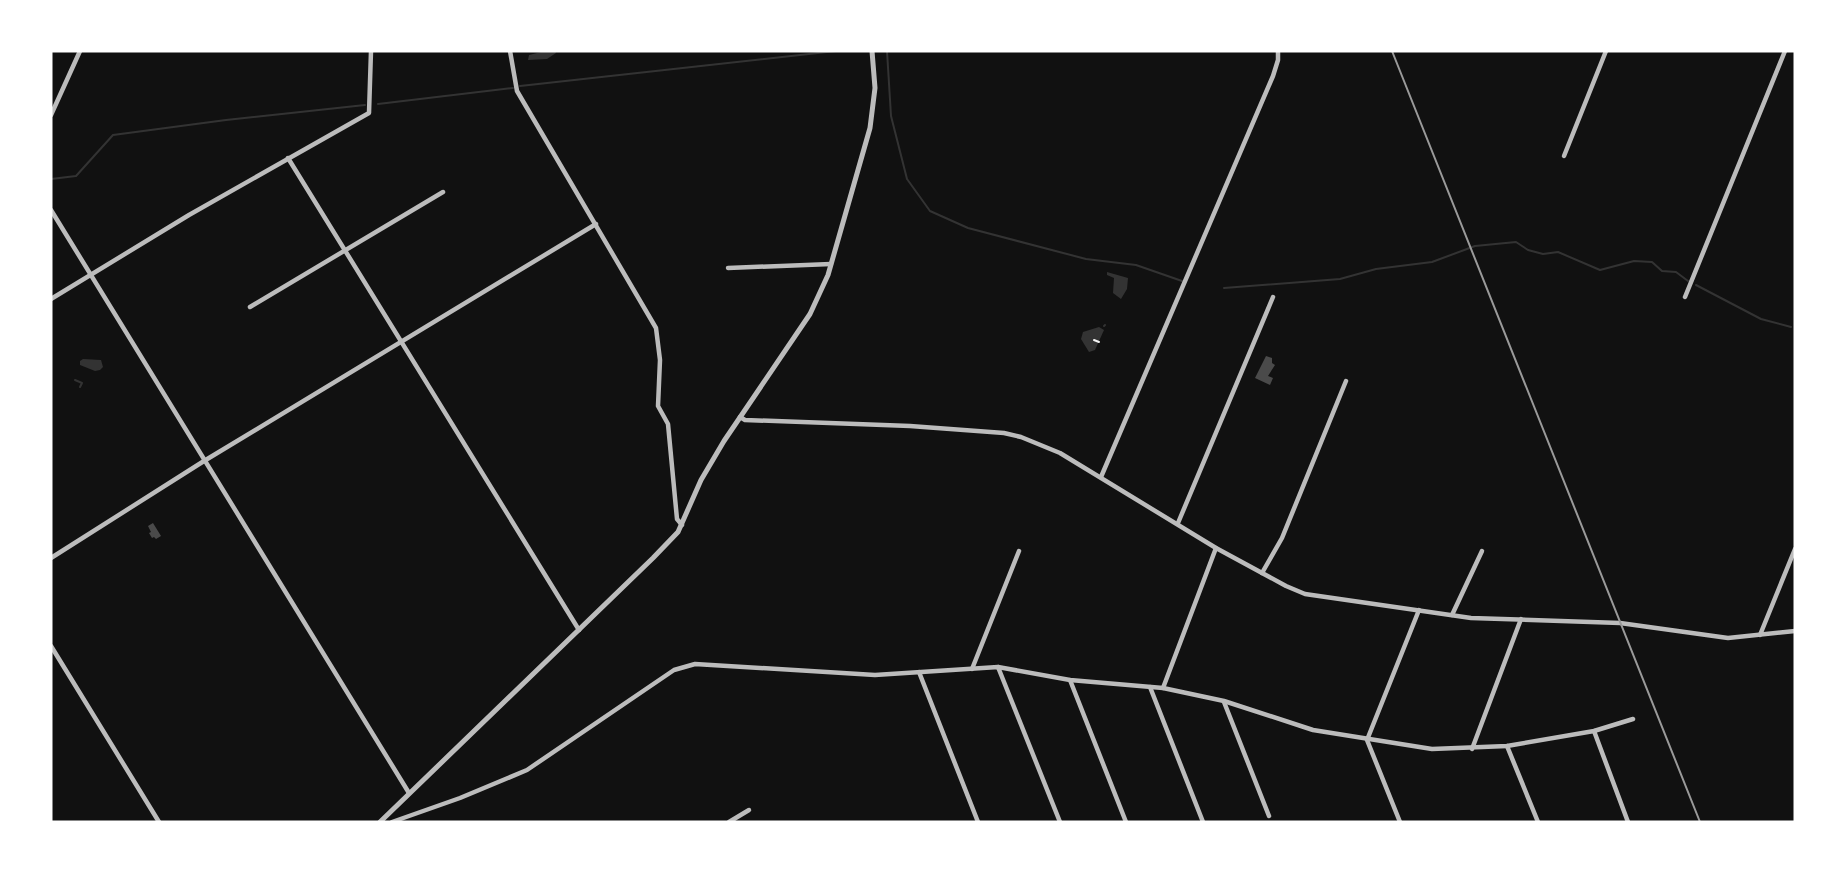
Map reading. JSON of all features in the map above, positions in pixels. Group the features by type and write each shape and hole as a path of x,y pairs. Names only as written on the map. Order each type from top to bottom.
{"street":[{"path":"51,115 80,51"},
{"path":"51,299 369,113 371,51"},
{"path":"510,51 517,91 656,328 660,360 658,406 668,424 677,519 681,525"},
{"path":"382,820 665,547 681,525 708,467 810,314 824,288 873,112 875,88 872,51"},
{"path":"1101,477 1268,87 1278,60 1278,51"},
{"path":"1563,156 1606,51"},
{"path":"1685,297 1785,51"},
{"path":"288,158 579,630"},
{"path":"250,307 443,192"},
{"path":"51,210 409,793"},
{"path":"51,558 204,461 596,224"},
{"path":"728,268 831,264"},
{"path":"1178,523 1273,297"},
{"path":"1262,573 1282,538 1346,381"},
{"path":"740,417 745,420 910,426 1004,433 1021,437 1060,453 1216,548 1305,594 1452,615 1627,623 1728,638 1795,631"},
{"path":"1163,688 1216,548"},
{"path":"1760,636 1795,550"},
{"path":"972,668 1019,551"},
{"path":"1452,615 1482,551"},
{"path":"1400,822 1367,740 1419,610"},
{"path":"1472,749 1521,619"},
{"path":"51,646 159,822"},
{"path":"382,820 392,822 520,773 674,670 695,664 875,675 999,667 1070,680 1163,688 1224,701 1313,730 1432,749 1507,746 1594,731 1633,719"},
{"path":"999,667 1060,822"},
{"path":"919,673 978,822"},
{"path":"1070,680 1126,822"},
{"path":"1150,687 1203,822"},
{"path":"1224,701 1269,816"},
{"path":"1594,731 1628,822"},
{"path":"1507,746 1538,822"},
{"path":"729,822 748,810"}],"path":[{"path":"1094,340 1099,342"}],"shaded area":[{"path":"545,51 556,53 547,59 528,60 529,55"},
{"path":"1107,272 1128,278 1127,289 1121,299 1113,293 1114,278 1107,275"},
{"path":"1099,327 1104,330 1095,350 1089,352 1081,339 1083,332"},
{"path":"83,359 101,360 103,367 95,371 80,365"}],"building":[{"path":"1266,356 1272,358 1275,365 1268,376 1273,378 1270,385 1255,378"},
{"path":"153,523 161,536 156,539 149,533 151,532 148,526"}],"waterway":[{"path":"520,86 836,51"},
{"path":"887,51 891,116 907,179 930,211 968,228 1086,259 1136,265 1182,281"},
{"path":"378,104 513,88"},
{"path":"51,179 76,176 113,135 365,105"},
{"path":"1224,288 1340,279 1376,269 1432,262 1475,246 1516,242 1528,250 1543,254 1558,252 1600,270 1634,261 1652,262 1662,271 1676,272 1688,281"},
{"path":"1696,285 1761,319 1791,327"},
{"path":"75,380 82,383 80,387"}],"railway":[{"path":"1392,51 1700,822"}]}
